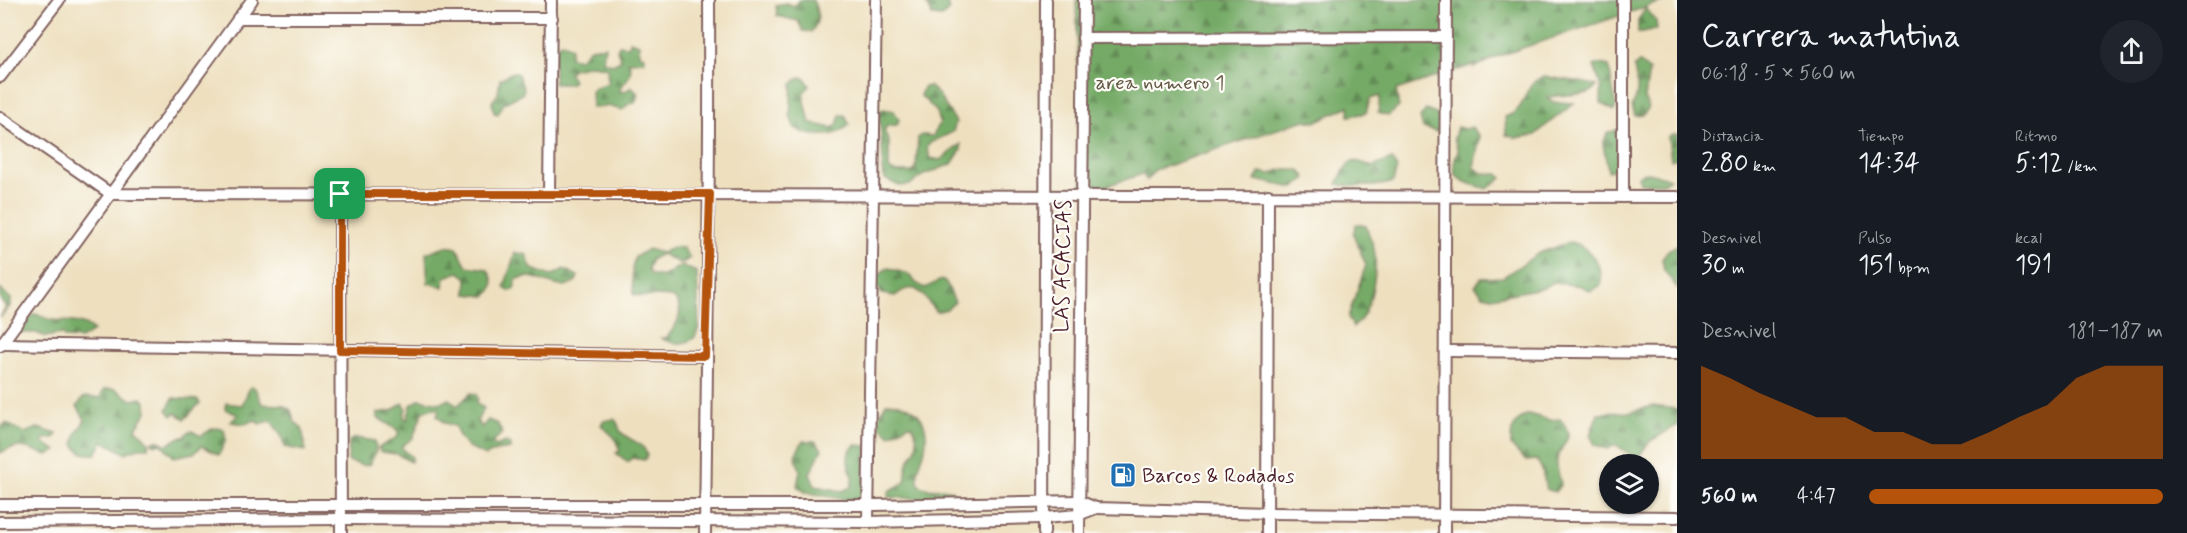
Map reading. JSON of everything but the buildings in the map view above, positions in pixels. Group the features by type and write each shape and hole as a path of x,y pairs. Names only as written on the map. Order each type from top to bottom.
{"street":[{"path":"0,77 58,0"},
{"path":"1,345 252,0"},
{"path":"549,194 551,0"},
{"path":"705,533 705,356 710,194 709,0"},
{"path":"867,522 876,0"},
{"name":"LAS ACACIAS","path":"1044,533 1046,0"},
{"name":"LAS ACACIAS","path":"1079,533 1084,0"},
{"path":"1444,533 1446,0"},
{"path":"1623,0 1623,197"},
{"path":"238,18 552,18"},
{"path":"1083,38 1446,37"},
{"path":"0,117 111,194 1082,194 1677,197"},
{"path":"340,194 341,533"},
{"path":"1267,533 1268,195"},
{"path":"1,345 705,356"},
{"path":"1446,351 1677,353"},
{"path":"0,505 341,503 869,505 1079,501 1096,508 1268,513 1677,517"},
{"path":"0,522 341,519 867,522 1044,518 1078,515 1096,508"}],"green space":[{"path":"799,0 813,0 815,5 817,20 811,32 803,31 798,21 777,16 776,5 786,3 795,6"},
{"path":"924,0 946,0 949,10 942,17 932,16"},
{"name":"area numero 1","path":"1076,0 1667,0 1496,57 1474,68 1476,64 1396,90 1399,107 1388,116 1378,113 1380,96 1370,99 1366,113 1349,116 1349,106 1315,122 1305,120 1155,170 1147,180 1142,174 1082,194"},
{"path":"1646,8 1656,21 1657,29 1638,33 1638,20"},
{"path":"630,41 639,44 639,54 644,56 644,61 628,62 630,74 619,91 624,92 632,87 638,94 635,103 629,104 622,110 607,106 592,108 591,92 594,88 608,83 607,68 592,65 572,69 569,73 573,81 569,84 554,84 554,49 562,42 571,47 570,57 580,59 590,48 605,46 603,61 612,64 621,60 617,50 619,45 629,46"},
{"path":"1639,62 1649,70 1645,98 1648,109 1643,115 1635,116 1632,106 1637,92 1634,68"},
{"path":"1599,64 1609,66 1616,107 1614,111 1601,103 1601,87 1594,66"},
{"path":"513,72 518,74 524,89 522,94 504,103 498,114 494,113 492,102 498,94 500,79"},
{"path":"1545,76 1597,86 1589,93 1547,97 1554,102 1574,103 1536,135 1516,138 1506,135 1505,117 1519,108 1531,85"},
{"path":"800,77 805,78 810,86 803,93 810,123 832,128 837,125 840,115 845,115 849,124 844,129 830,134 814,135 799,131 794,127 790,116 792,84"},
{"path":"929,86 938,94 956,122 953,132 930,143 927,147 930,158 940,160 961,144 961,150 952,164 924,175 910,185 899,186 885,179 882,170 879,113 883,109 894,111 899,120 897,125 887,126 884,131 889,141 889,168 893,172 913,172 916,168 918,138 922,135 933,136 940,123 937,112 920,95 924,87"},
{"path":"1426,110 1443,117 1438,132 1423,128 1420,118"},
{"path":"1457,127 1464,129 1472,127 1480,137 1474,167 1482,173 1499,174 1502,178 1487,189 1464,182 1455,174 1458,151 1454,138"},
{"path":"1616,130 1618,161 1614,170 1608,171 1603,144 1607,133"},
{"path":"1677,134 1677,158 1671,160 1668,136"},
{"path":"1392,159 1397,168 1393,182 1365,186 1337,184 1350,163 1365,163 1372,167"},
{"path":"1280,170 1300,170 1306,178 1294,188 1255,180 1260,172 1270,174"},
{"path":"1644,172 1670,178 1664,183 1640,183 1638,176"},
{"path":"1356,224 1366,226 1374,248 1375,268 1372,291 1365,313 1353,327 1348,317 1366,265 1353,234"},
{"path":"1570,242 1583,247 1594,258 1600,272 1600,286 1590,291 1581,286 1554,282 1543,288 1492,297 1483,295 1475,286 1481,278 1503,277 1539,253"},
{"path":"1677,245 1677,288 1664,270 1662,259 1668,250"},
{"path":"446,246 457,248 467,266 487,269 493,283 486,296 466,294 467,278 459,272 445,277 443,287 428,283 426,253"},
{"path":"672,247 683,248 690,258 681,264 662,254 652,259 648,269 650,274 656,276 665,276 682,266 697,272 699,327 695,337 683,343 673,343 661,338 666,338 678,319 679,308 674,298 633,294 632,268 635,257 648,249 662,253"},
{"path":"515,253 526,254 531,268 551,276 564,269 578,276 576,281 561,286 524,277 516,280 514,290 509,291 504,288"},
{"path":"889,268 910,275 916,283 925,288 941,280 946,282 955,302 947,309 936,312 923,295 914,289 903,291 895,296 882,294 876,285 881,272"},
{"path":"0,289 11,299 11,305 0,318 6,307 0,299"},
{"path":"35,314 51,320 80,323 93,331 81,339 65,338 61,334 46,337 36,333 19,333 17,331 26,319"},
{"path":"250,387 255,388 262,404 282,405 291,410 294,421 302,428 306,451 285,447 281,435 271,421 259,424 255,420 245,424 230,422 238,415 225,409 226,403 242,405"},
{"path":"104,389 115,389 132,400 142,398 146,402 147,412 136,428 149,443 148,448 139,448 125,453 103,441 96,454 89,454 81,452 76,447 74,444 76,434 85,420 77,406 84,397 100,398"},
{"path":"471,393 476,394 478,399 476,403 484,408 477,421 482,427 488,420 498,424 502,433 492,443 496,446 505,442 510,444 510,449 495,451 486,456 474,450 463,442 455,426 445,423 437,415 439,409 434,408 423,411 413,438 401,447 412,457 411,462 397,454 381,452 378,448 399,434 396,429 378,418 377,413 391,411 403,403 406,408 404,417 407,420 411,405 420,399 440,403 449,399 457,406"},
{"path":"173,398 198,400 200,403 185,419 175,413 172,416 167,410"},
{"path":"886,403 906,406 920,416 924,423 926,442 918,472 919,485 951,490 955,493 948,500 888,497 889,491 905,482 907,465 917,442 913,426 908,425 890,435 879,426 879,416"},
{"path":"1652,406 1677,409 1677,425 1649,442 1641,454 1630,454 1616,445 1607,449 1595,445 1590,435 1598,413 1631,412"},
{"path":"1529,414 1549,420 1560,419 1568,432 1568,438 1558,457 1557,466 1561,484 1555,492 1546,489 1542,470 1537,460 1526,461 1511,446 1514,426"},
{"path":"614,419 624,435 646,451 647,456 644,460 632,458 628,462 616,453 620,451 614,437 601,425 603,421"},
{"path":"6,423 24,433 38,428 57,434 54,438 43,439 44,443 57,451 48,455 20,447 0,453 0,428"},
{"path":"213,428 224,429 226,440 219,455 202,446 194,453 174,457 160,443 155,445 151,442 157,440 167,445 180,437 185,437 192,431 201,436"},
{"path":"356,438 375,441 376,451 370,464 363,466 348,461 349,441"},
{"path":"803,441 815,441 822,449 810,474 815,486 842,491 851,487 852,474 848,460 850,451 855,445 867,446 864,493 857,502 805,492 797,486 800,470 795,455"}],"place":[{"name":"Barcos & Rodados","path":"1123,475"}],"route":[{"path":"340,194 710,194 705,356 340,350 340,194"}]}
